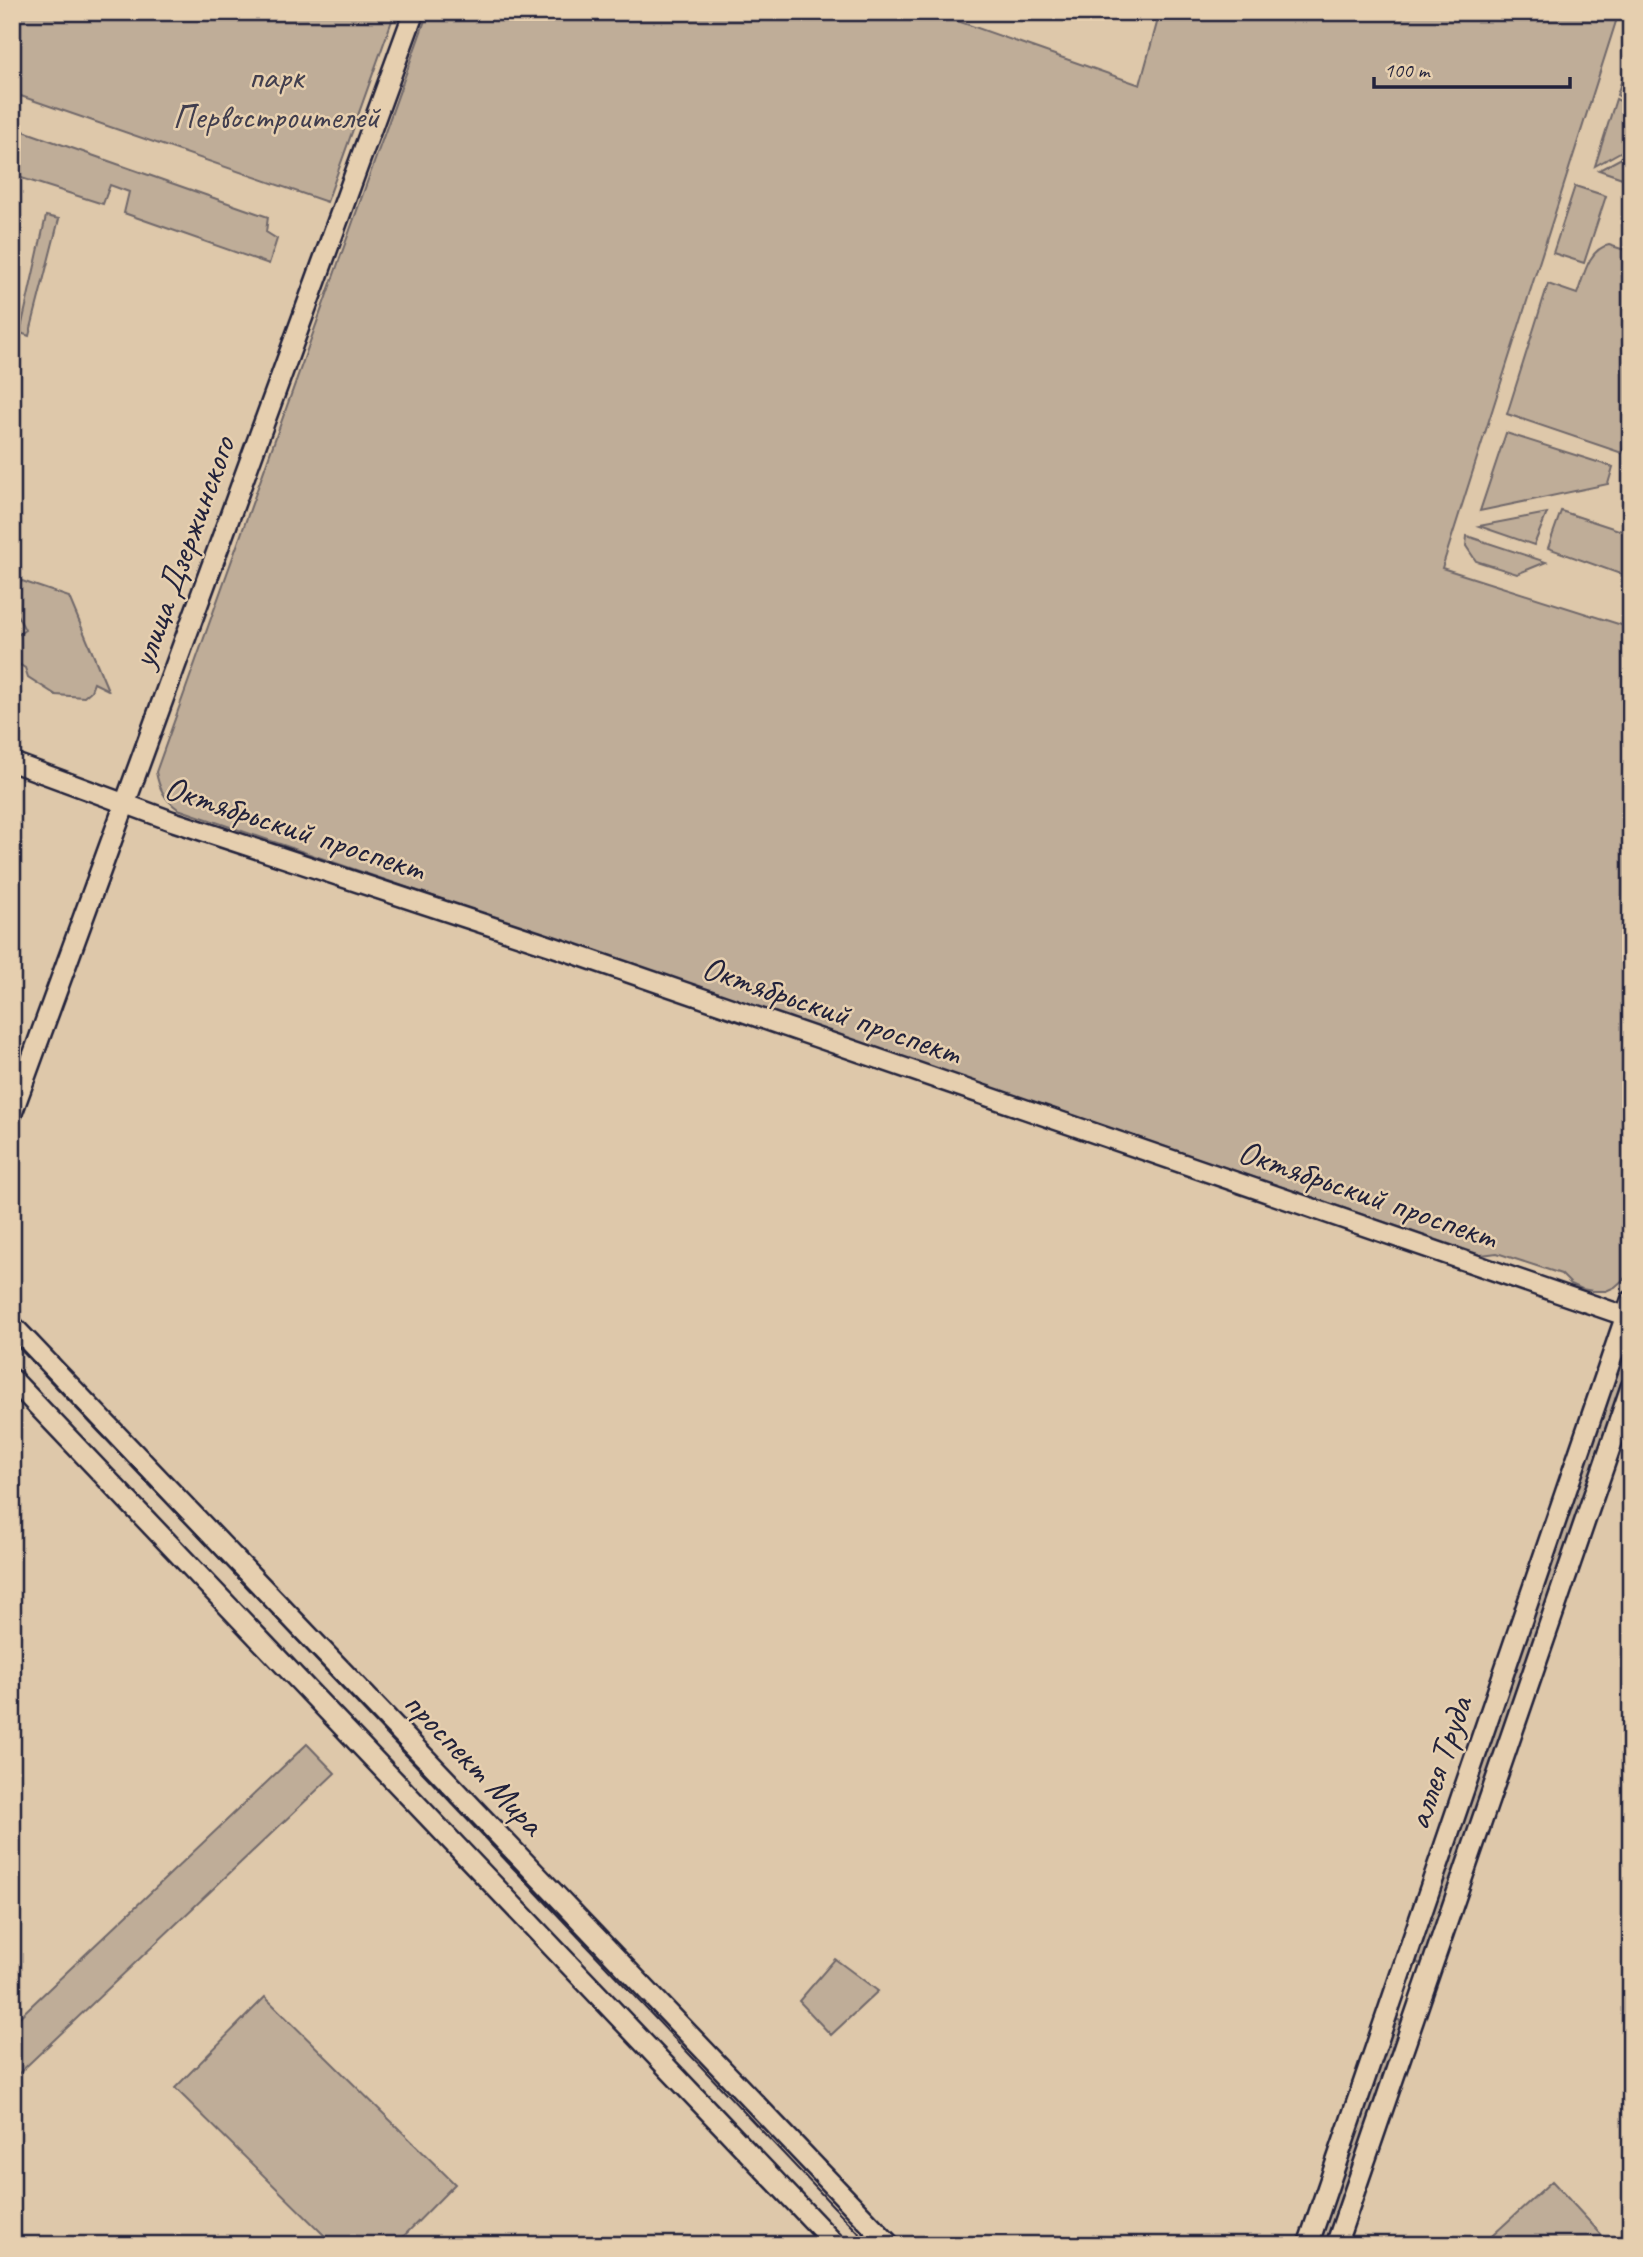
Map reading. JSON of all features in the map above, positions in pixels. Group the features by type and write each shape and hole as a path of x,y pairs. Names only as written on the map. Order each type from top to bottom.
{"main road":[{"name":"улица Дзержинского","path":"12,1113 414,12"},
{"name":"аллея Труда","path":"1308,2245 1629,1312"},
{"name":"проспект Мира","path":"12,1325 890,2245"},
{"name":"проспект Мира","path":"12,1379 836,2245"},
{"name":"аллея Труда","path":"1336,2245 1631,1387"}],"street":[{"name":"Октябрьский проспект","path":"12,762 125,804 1629,1312"}],"green space":[{"name":"парк Первостроителей","path":"12,12 395,12 327,202 12,93"},
{"path":"428,12 932,12 1140,85 1160,12 1619,12 1442,568 1631,628 1631,1269 1625,1278 1606,1291 1582,1289 1571,1284 1561,1274 1497,1253 1481,1255 178,809 169,801 156,772"},
{"path":"1631,51 1631,102 1617,95"},
{"path":"1616,99 1631,106 1631,146 1595,166"},
{"path":"12,127 268,217 266,232 277,239 269,264 124,213 129,192 110,185 103,204 12,175"},
{"path":"1631,153 1631,181 1599,170"},
{"path":"1575,186 1606,196 1584,263 1553,253"},
{"path":"46,216 59,219 29,336 12,330 12,321 22,324"},
{"path":"1609,245 1631,252 1631,430 1622,453 1507,414 1548,284 1577,294 1591,258"},
{"path":"1506,433 1613,467 1608,484 1480,511"},
{"path":"1561,511 1631,534 1631,553 1623,575 1548,548"},
{"path":"1547,513 1534,545 1479,526"},
{"path":"1467,536 1546,562 1517,574 1476,561 1466,546"},
{"path":"22,581 69,597 108,690 94,683 91,691 84,697 56,695 28,677 25,668 12,660 12,639 25,630 12,605 14,588"},
{"path":"1625,1350 1631,1351 1631,1363 1425,1960 1419,1964 1415,1960"},
{"path":"307,1744 335,1773 12,2080 12,2024"},
{"path":"835,1959 878,1991 831,2035 799,2001"},
{"path":"265,1997 455,2184 395,2245 334,2245 175,2088"},
{"path":"1399,2020 1403,2026 1328,2245 1316,2245 1392,2022"},
{"path":"1552,2181 1611,2245 1482,2245"}],"tram line":[{"path":"12,1339 870,2245"}]}
